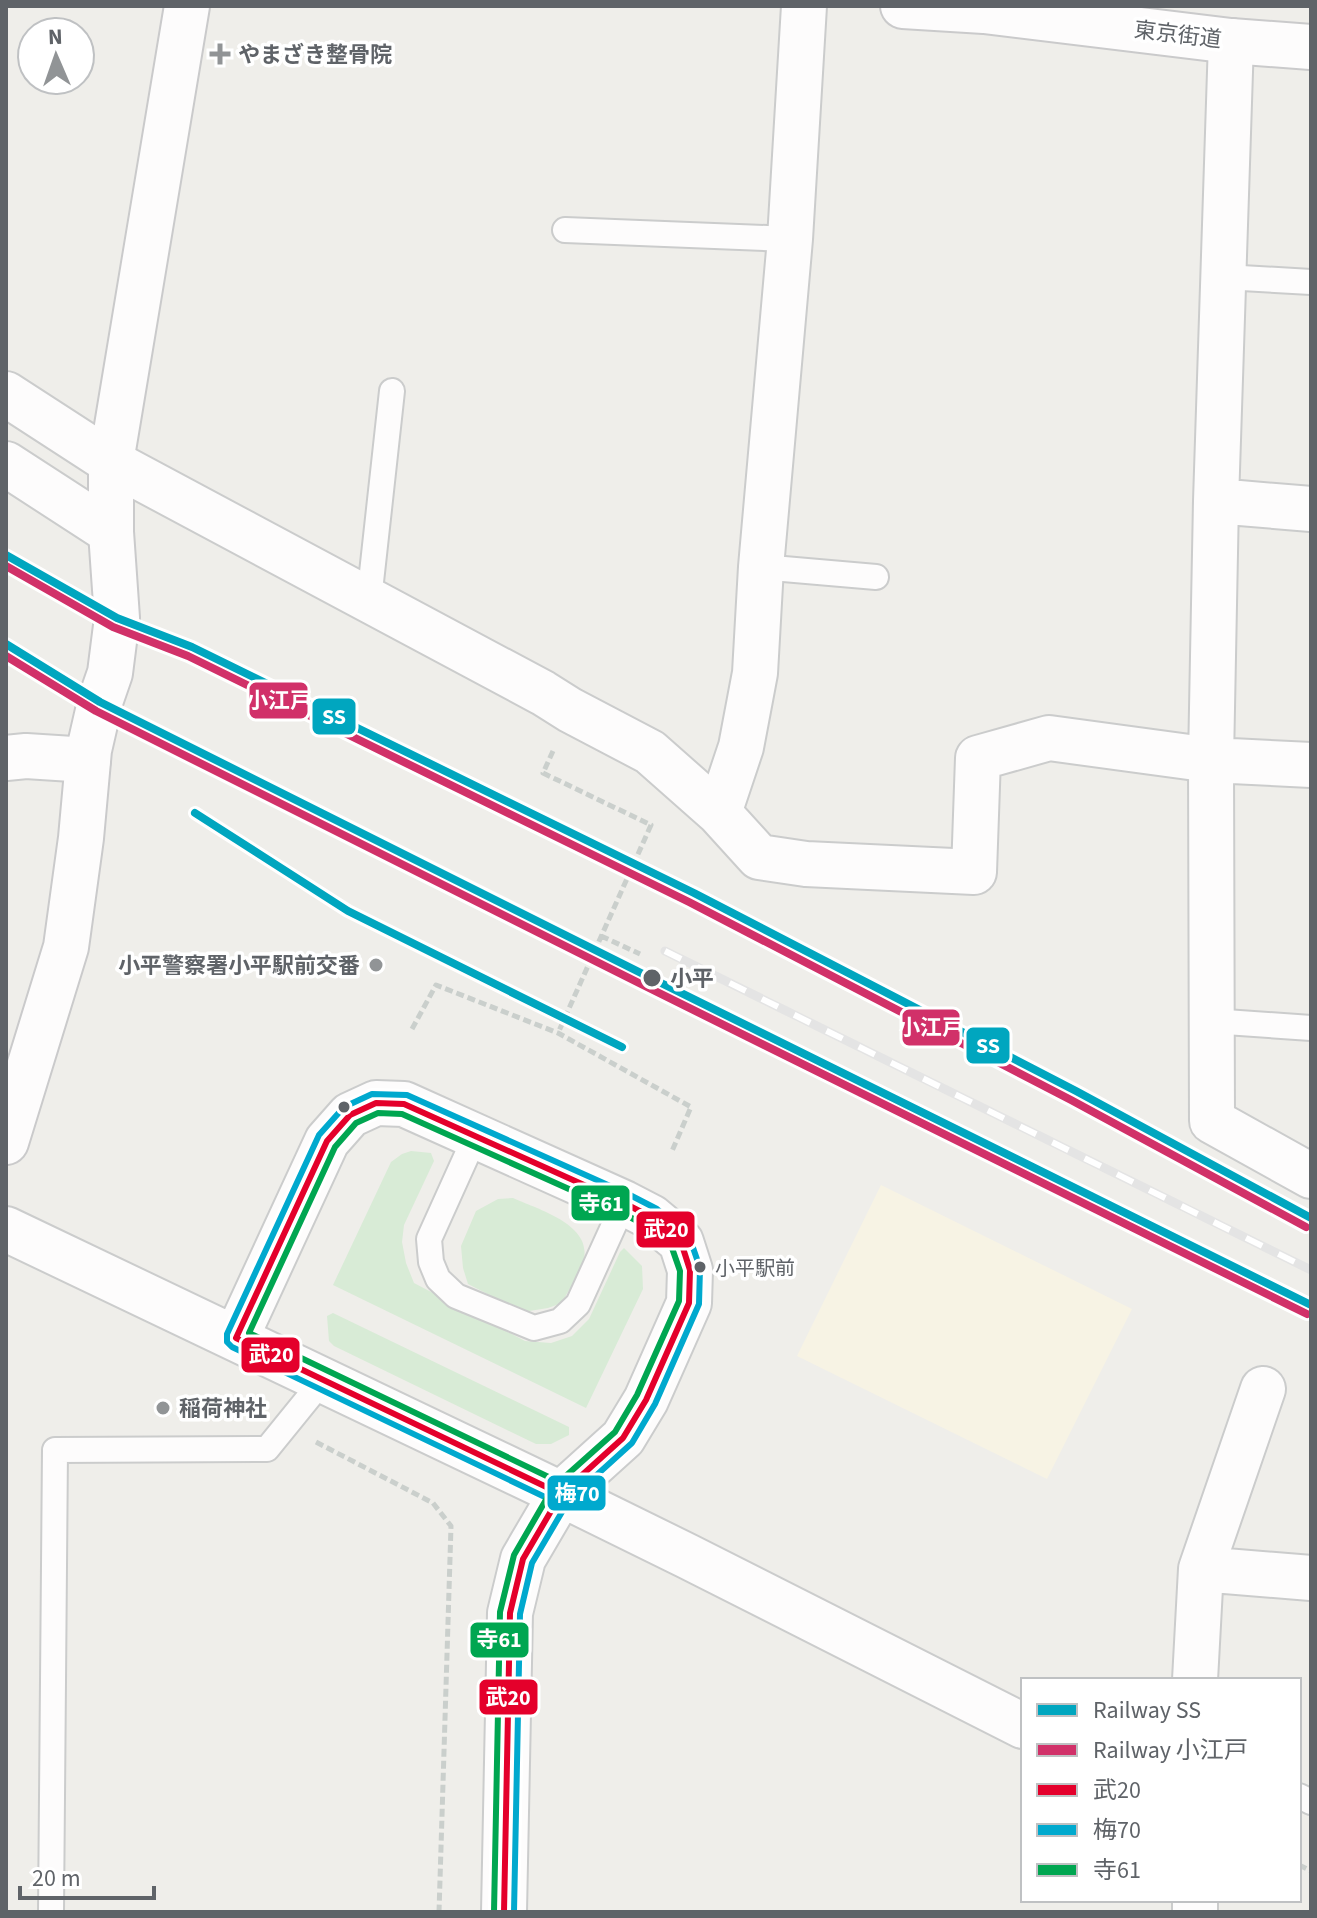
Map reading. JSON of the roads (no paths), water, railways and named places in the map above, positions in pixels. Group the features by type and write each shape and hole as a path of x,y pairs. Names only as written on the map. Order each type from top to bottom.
{"street":[{"path":"6,1142 66,947 88,760 100,702 110,673 117,618 111,532 111,462 187,6"},
{"path":"719,813 741,747 755,673 761,567 790,239 804,6"},
{"name":"東京街道","path":"903,6 984,11 1231,41 1311,47"},
{"path":"1231,41 1211,760 1212,1121 1311,1176"},
{"path":"6,394 111,462 650,752 719,813 759,857 806,864 974,872 978,758 1049,738 1211,760 1311,765"},
{"path":"6,464 111,532"},
{"path":"1216,501 1311,509"},
{"path":"6,758 26,756 88,760"},
{"path":"236,1338 327,1141 350,1115 376,1103 404,1104 476,1135 651,1217 681,1242 690,1270 689,1303 646,1400 623,1438 561,1494 523,1559 510,1613 504,1912"},
{"path":"6,1229 561,1494 1021,1725"},
{"path":"1195,1678 1201,1569 1263,1389"},
{"path":"1201,1569 1311,1578"}],"lane":[{"path":"565,230 790,239"},
{"path":"1224,277 1311,282"},
{"path":"369,600 392,391"},
{"path":"761,567 876,577"},
{"path":"1211,1021 1311,1028"},
{"path":"476,1135 429,1239 431,1262 438,1279 456,1296 534,1328 560,1321 578,1304 624,1203"},
{"path":"51,1912 55,1450 267,1449 323,1380"}],"railway":[{"path":"665,951 1311,1270"}],"rail line":[{"name":"SS","path":"6,555 117,618 192,647 694,893 1076,1091 1311,1218"},
{"name":"小江戸","path":"6,566 113,627 188,656 689,902 1071,1100 1306,1227"},
{"name":"SS","path":"6,644 100,702 1311,1305"},
{"name":"小江戸","path":"6,656 96,711 1307,1314"},
{"name":"SS","path":"195,813 348,911 622,1047"}],"place":[{"name":"やまざき整骨院","path":"220,54"},
{"name":"小平警察署小平駅前交番","path":"376,965"},
{"name":"小平","path":"652,978"},
{"name":"小平駅前","path":"700,1267"},
{"name":"稲荷神社","path":"163,1408"}]}
